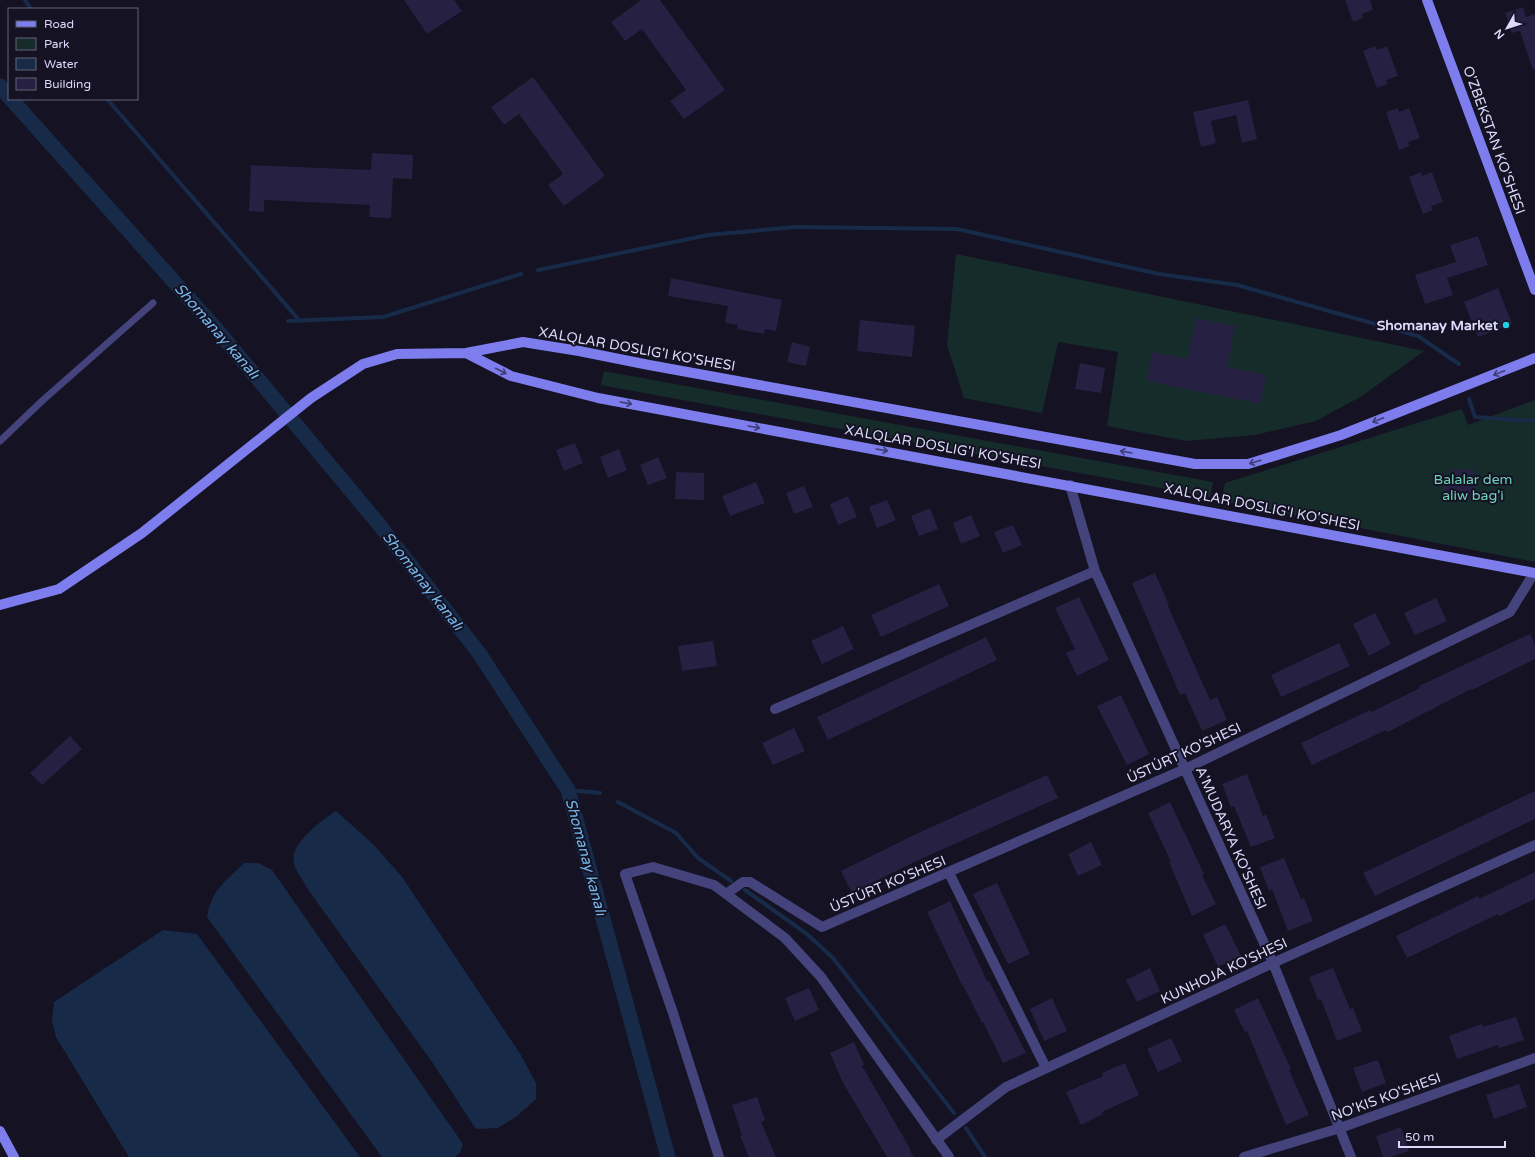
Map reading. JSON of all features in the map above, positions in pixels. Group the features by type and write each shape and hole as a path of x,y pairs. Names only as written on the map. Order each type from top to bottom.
{"main road":[{"name":"O'ZBEKSTAN KO'SHESI","path":"1427,0 1535,290"},
{"name":"XALQLAR DOSLIG'I KO'SHESI","path":"466,353 523,342 579,350 649,366 1195,464 1248,464 1327,439 1535,358"},
{"name":"XALQLAR DOSLIG'I KO'SHESI","path":"466,353 511,376 598,398 1535,573"},
{"path":"0,605 59,589 142,533 311,398 363,364 397,354 466,353"},
{"path":"0,1131 14,1157"}],"street":[{"name":"A'MUDARYA KO'SHESI","path":"1070,485 1095,571 1273,963 1351,1157"},
{"path":"775,709 1095,571"},
{"name":"ÚSTÚRT KO'SHESI","path":"726,894 743,882 750,882 822,928 1185,769 1510,612 1535,573"},
{"name":"KUNHOJA KO'SHESI","path":"936,1140 1006,1087 1273,963 1535,845"},
{"path":"719,1157 673,1013 625,874 653,867 714,886 785,938 821,976 949,1157"},
{"path":"949,873 1046,1068"},
{"name":"NO'KIS KO'SHESI","path":"1244,1157 1340,1128 1535,1058"}],"lane":[{"path":"0,441 42,401 153,303"}],"green space":[{"path":"956,254 1424,351 1362,396 1316,421 1255,435 1186,441 1107,426 1118,352 1058,342 1042,413 964,398 947,345"},
{"path":"604,371 1213,482 1210,497 601,385"},
{"name":"Balalar dem aliw bag'i","path":"1535,400 1535,562 1221,501 1225,483 1462,409 1468,425"}],"water":[{"path":"336,811 373,844 402,877 521,1055 536,1083 536,1099 517,1116 498,1128 476,1129 432,1062 307,888 296,870 294,856 296,848 315,827"},
{"path":"244,863 258,863 272,870 463,1144 460,1153 455,1157 382,1157 207,917 212,899 220,887"},
{"path":"163,930 197,934 360,1157 129,1157 56,1037 52,1021 54,1002"}],"building":[{"path":"404,0 454,0 462,11 427,34"},
{"path":"641,0 660,0 725,90 684,119 670,101 686,90 642,29 625,41 611,22"},
{"path":"1345,0 1370,0 1373,10 1362,14 1363,18 1353,22"},
{"path":"1523,7 1526,17 1535,14 1535,69 1533,70 1520,31 1512,33 1505,13"},
{"path":"1375,46 1377,50 1387,46 1398,76 1386,80 1387,84 1377,88 1363,51"},
{"path":"533,77 605,176 564,206 548,185 563,174 519,114 504,125 491,107"},
{"path":"1248,100 1257,139 1242,143 1236,115 1211,121 1216,143 1201,147 1193,112"},
{"path":"1398,108 1399,112 1409,108 1420,138 1408,142 1410,146 1399,150 1386,112"},
{"path":"372,153 413,155 412,179 393,178 391,218 369,217 370,205 264,200 264,212 249,211 251,165 371,170"},
{"path":"1421,172 1422,176 1432,172 1443,202 1431,206 1433,210 1423,214 1409,177"},
{"path":"1478,236 1488,265 1447,278 1453,295 1425,304 1415,275 1456,262 1450,245"},
{"path":"671,278 782,300 776,331 765,329 764,334 737,329 738,325 725,323 728,306 668,296"},
{"path":"1498,288 1512,324 1478,337 1464,302"},
{"path":"1196,318 1235,326 1227,367 1266,375 1260,404 1147,381 1152,352 1188,359"},
{"path":"860,320 915,326 912,357 857,351"},
{"path":"792,342 810,347 806,366 787,362"},
{"path":"1080,363 1105,368 1101,393 1075,389"},
{"path":"575,443 583,463 564,471 556,450"},
{"path":"619,449 627,470 608,478 600,457"},
{"path":"658,457 667,478 648,485 640,465"},
{"path":"1474,469 1475,499 1444,500 1443,481 1453,481 1452,470"},
{"path":"676,472 704,473 704,500 675,499"},
{"path":"756,482 765,503 730,516 722,496"},
{"path":"804,486 813,507 794,514 786,493"},
{"path":"848,496 857,517 838,525 830,504"},
{"path":"887,500 896,520 877,528 869,507"},
{"path":"930,508 938,529 919,536 911,516"},
{"path":"971,515 980,536 961,544 953,523"},
{"path":"1013,525 1022,545 1003,553 994,532"},
{"path":"1155,573 1210,700 1217,697 1227,720 1202,731 1185,693 1180,695 1132,583"},
{"path":"939,584 949,606 881,637 871,615"},
{"path":"1079,597 1109,660 1077,676 1066,653 1075,649 1055,608"},
{"path":"1436,598 1447,621 1415,635 1404,613"},
{"path":"1375,613 1391,644 1369,656 1353,624"},
{"path":"843,626 854,649 822,664 811,641"},
{"path":"1530,634 1535,644 1535,659 1472,690 1471,689 1388,732 1386,730 1312,765 1301,743 1370,710 1371,712 1420,688 1419,686"},
{"path":"986,637 997,660 828,740 817,717"},
{"path":"713,641 717,666 682,671 678,646"},
{"path":"1339,643 1350,666 1281,697 1271,675"},
{"path":"1121,695 1149,754 1127,765 1097,706"},
{"path":"794,728 805,751 773,765 762,743"},
{"path":"70,736 82,749 42,785 30,773"},
{"path":"1247,774 1263,816 1266,814 1275,838 1251,847 1234,806 1231,807 1222,784"},
{"path":"1047,775 1058,798 914,862 852,893 841,871 916,834"},
{"path":"1535,791 1535,819 1375,896 1363,873"},
{"path":"1170,802 1204,874 1202,875 1216,904 1192,916 1169,862 1171,862 1148,813"},
{"path":"1091,842 1102,865 1078,876 1068,854"},
{"path":"1284,858 1301,899 1304,898 1313,921 1288,931 1272,889 1269,891 1260,867"},
{"path":"1535,872 1535,899 1499,916 1498,914 1407,958 1396,936 1478,896 1479,899"},
{"path":"997,883 1030,954 1008,964 973,894"},
{"path":"950,901 987,981 989,981 1026,1053 1003,1063 983,1022 982,1023 962,985 927,912"},
{"path":"1225,924 1241,956 1218,967 1203,935"},
{"path":"1150,968 1160,991 1137,1002 1126,980"},
{"path":"1333,968 1350,1009 1353,1008 1362,1031 1337,1041 1321,999 1318,1000 1309,977"},
{"path":"809,988 819,1010 795,1021 785,998"},
{"path":"1052,998 1067,1031 1044,1041 1030,1009"},
{"path":"1258,998 1291,1069 1289,1070 1309,1115 1286,1125 1247,1031 1245,1032 1234,1010"},
{"path":"1516,1017 1524,1040 1499,1048 1498,1045 1457,1059 1449,1036 1482,1024 1483,1027"},
{"path":"1171,1038 1182,1061 1158,1072 1147,1049"},
{"path":"854,1042 864,1065 862,1066 914,1157 887,1157 843,1083 830,1053"},
{"path":"1378,1060 1386,1083 1362,1092 1353,1068"},
{"path":"1125,1063 1139,1095 1102,1112 1103,1114 1081,1125 1066,1092 1103,1076 1102,1073"},
{"path":"1519,1084 1527,1107 1494,1119 1486,1095"},
{"path":"757,1097 765,1120 761,1122 776,1157 749,1157 740,1136 742,1135 732,1105"},
{"path":"1401,1127 1409,1151 1391,1157 1383,1157 1376,1136"}],"waterway":[{"path":"25,0 30,8"},
{"name":"Shomanay kanalı","path":"0,86 8,96"},
{"name":"Shomanay kanalı","path":"12,100 218,331 377,522 479,653 568,790 668,1157"},
{"path":"108,100 300,321"},
{"path":"538,270 708,235 796,227 957,229 1159,274 1237,285 1418,336 1459,364"},
{"path":"288,321 383,317 521,274"},
{"path":"1469,399 1475,417 1535,421"},
{"path":"568,790 600,793"},
{"path":"618,802 676,833 698,858 731,881"},
{"path":"745,890 807,934 833,958 954,1113"},
{"path":"966,1128 985,1157"}],"place":[{"name":"Shomanay Market","path":"1506,325"}]}
